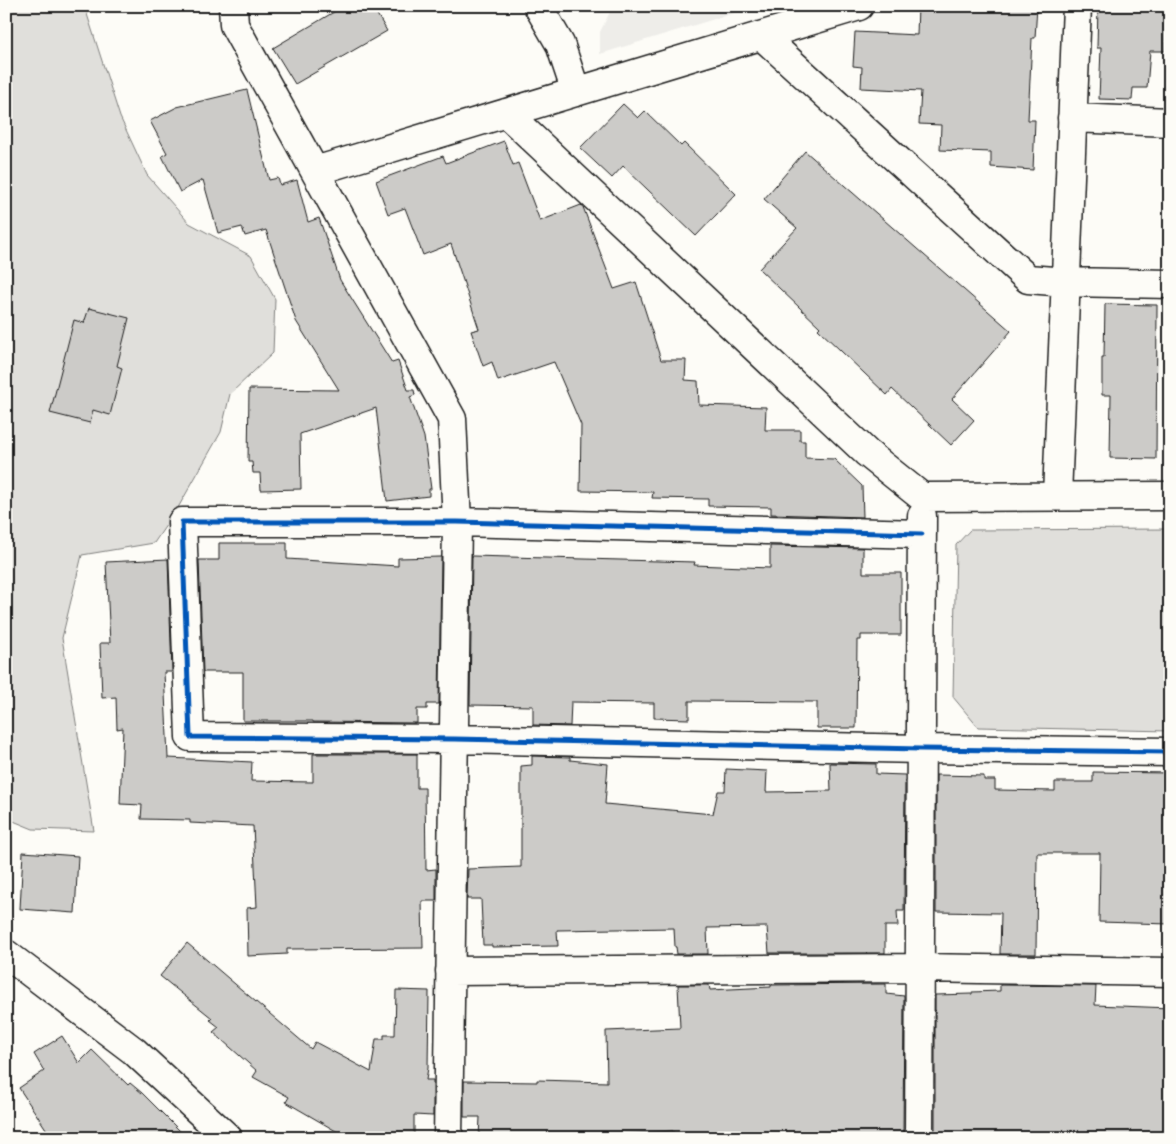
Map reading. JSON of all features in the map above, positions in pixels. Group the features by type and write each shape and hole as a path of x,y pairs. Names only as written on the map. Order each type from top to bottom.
{"street":[{"path":"233,6 234,25 452,419 457,522 448,1138"},
{"path":"538,6 560,44 576,92"},
{"path":"315,171 859,6"},
{"path":"1057,496 1077,6"},
{"path":"762,36 1028,279 1066,282 1170,284"},
{"path":"506,113 867,453 922,496 1170,496"},
{"path":"1072,118 1170,122"},
{"path":"919,1138 922,496"},
{"path":"922,534 457,522 182,522 190,737 454,739 921,749 1170,752"},
{"path":"6,954 134,1052 228,1138"},
{"path":"450,971 920,968 1170,972"}],"shaded area":[{"path":"6,6 86,6 120,117 147,175 189,223 251,256 275,299 273,353 230,394 221,432 179,506 154,543 82,555 62,638 94,831 33,829 6,818"},
{"path":"613,6 757,6 600,54 600,32"},
{"path":"1170,529 1170,731 978,727 953,697 956,545 970,530"}],"building":[{"path":"344,6 372,6 387,31 295,84 273,48"},
{"path":"918,6 1037,6 1035,38 1032,38 1028,120 1035,120 1033,170 991,167 991,152 940,150 941,125 919,124 921,91 861,88 862,67 853,66 855,32 917,35"},
{"path":"1098,6 1166,6 1165,51 1150,51 1147,88 1133,88 1132,100 1099,99 1101,48 1097,48"},
{"path":"247,90 269,180 278,178 280,185 297,180 308,222 319,218 340,280 392,363 398,361 408,390 414,390 415,395 410,397 424,437 431,489 429,489 429,496 387,501 376,408 300,434 301,489 261,490 260,473 253,473 252,462 248,462 249,389 339,390 296,321 266,230 245,236 242,227 218,233 203,180 180,192 162,156 167,153 150,121 177,107"},
{"path":"623,104 638,118 645,111 681,146 684,143 736,194 696,236 623,166 612,178 580,148"},
{"path":"504,141 513,165 518,163 540,221 581,205 583,207 614,289 636,282 661,360 686,360 685,380 698,381 699,405 766,407 765,430 800,430 800,441 805,441 805,458 834,459 862,486 863,517 771,514 771,507 708,506 708,499 652,498 653,492 580,491 581,425 554,362 498,381 492,362 483,366 471,331 479,329 451,244 423,255 405,208 388,214 376,181 443,156 446,163"},
{"path":"805,151 1011,331 952,399 974,420 951,445 892,389 887,395 759,269 797,228 764,199"},
{"path":"1105,304 1157,305 1156,459 1110,458 1111,395 1102,395"},
{"path":"89,308 129,318 117,366 122,368 110,415 93,410 90,423 50,413 74,320 84,323"},
{"path":"219,543 287,543 287,559 398,566 398,558 441,557 439,704 427,704 427,709 417,709 417,723 243,721 243,672 203,672 199,560 219,560"},
{"path":"770,546 863,548 863,573 901,573 901,635 861,635 861,640 857,640 856,728 817,728 817,702 689,701 689,719 654,718 654,703 571,702 570,726 533,725 533,706 470,705 472,556 695,562 694,565 770,568"},
{"path":"168,559 172,672 164,672 168,758 252,762 251,781 313,782 313,754 417,754 417,788 425,788 426,870 436,869 436,901 422,901 423,948 287,949 287,954 248,956 247,908 257,907 253,826 190,823 190,820 141,819 142,805 120,804 123,728 117,729 116,697 102,698 100,643 110,643 106,562"},
{"path":"532,756 570,757 570,760 608,764 605,804 713,814 718,791 725,791 726,769 767,771 766,792 831,791 830,763 876,764 876,774 905,775 904,911 897,911 898,926 885,926 885,953 769,953 767,927 707,928 708,954 677,954 674,928 557,930 558,946 492,947 492,945 483,945 481,899 467,899 468,869 521,867 521,766 532,765"},
{"path":"1093,772 1170,773 1170,924 1099,922 1100,853 1037,853 1036,954 1000,954 1001,913 936,912 936,775 984,776 984,780 995,780 995,790 1055,791 1055,782 1093,782"},
{"path":"23,852 78,856 75,913 20,909"},
{"path":"187,943 311,1049 315,1042 371,1072 376,1039 384,1039 384,1035 395,1035 396,990 429,991 428,1068 426,1080 433,1080 433,1116 414,1115 414,1138 348,1138 286,1102 289,1097 253,1077 257,1071 213,1032 219,1027 210,1020 212,1018 160,976"},
{"path":"886,984 886,994 904,996 903,1138 673,1138 673,1131 613,1135 613,1138 479,1138 480,1117 464,1117 464,1081 537,1082 537,1080 607,1082 606,1031 680,1028 678,985 709,985 710,990 771,987 771,985"},
{"path":"1000,985 1096,986 1095,1005 1170,1008 1170,1138 935,1138 935,995 1000,991"},
{"path":"62,1036 79,1063 92,1050 128,1085 130,1083 142,1093 187,1138 52,1138 19,1088 44,1071 34,1054"}],"cycle path":[{"path":"922,534 457,522 182,522 190,737 454,739 921,749 1170,752"}]}
